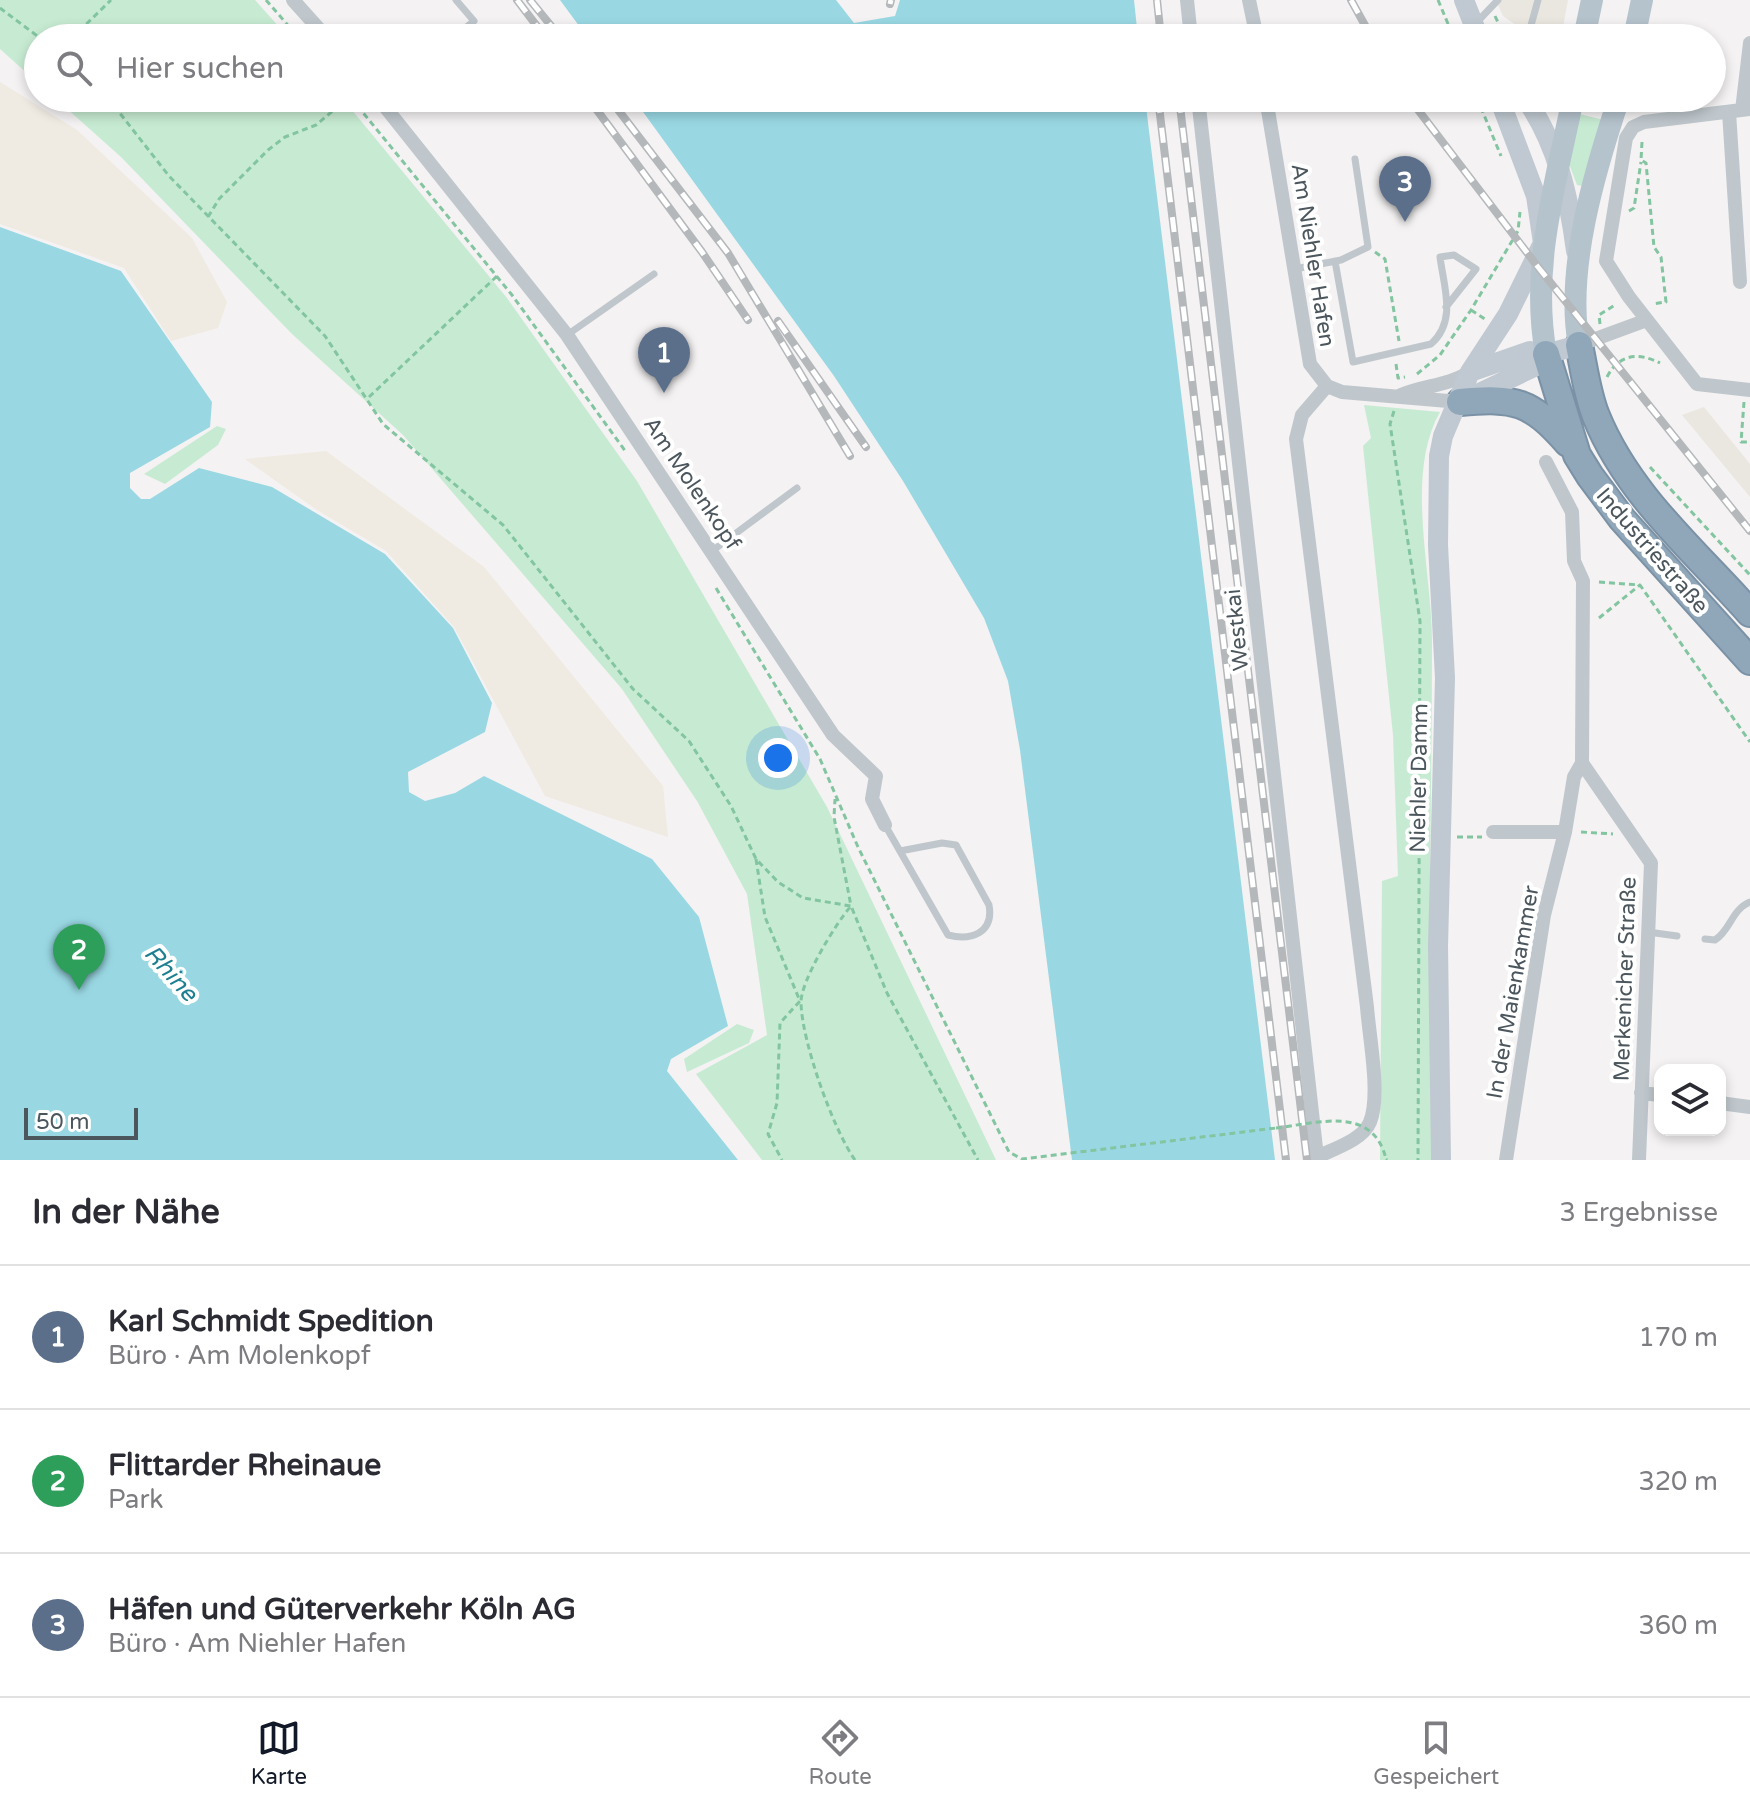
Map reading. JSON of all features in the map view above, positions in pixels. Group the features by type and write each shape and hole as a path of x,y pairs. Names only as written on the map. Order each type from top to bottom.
{"highway":[{"name":"Industriestraße","path":"1579,345 1595,413 1620,462 1662,519 1750,613"},
{"name":"Industriestraße","path":"1546,354 1577,455 1622,519 1750,661"},
{"path":"1460,402 1498,398 1524,405 1546,419 1577,455"}],"main road":[{"path":"1587,24 1592,0"},
{"path":"1637,24 1642,0"},
{"name":"Industriestraße","path":"1546,354 1540,321 1543,243 1570,112"},
{"name":"Industriestraße","path":"1579,345 1575,322 1578,263 1615,112"}],"street":[{"path":"293,0 314,24"},
{"path":"1187,0 1190,24"},
{"path":"1249,0 1254,24"},
{"path":"1464,0 1474,24"},
{"path":"1740,282 1740,111 1750,43"},
{"path":"1740,111 1644,122 1633,127 1626,138 1605,253 1614,276 1697,384 1747,390"},
{"name":"Am Molenkopf","path":"389,112 567,335 833,735 876,776 872,799 885,825"},
{"name":"Westkai","path":"1200,112 1318,1158 1353,1139 1370,1124 1374,1098 1367,1007 1296,439 1302,415 1327,386"},
{"name":"Am Niehler Hafen","path":"1268,112 1310,364 1327,386"},
{"path":"1504,112 1536,196 1543,243"},
{"path":"1534,112 1547,133 1559,167 1571,210 1578,263"},
{"name":"Niehler Damm","path":"1441,1160 1438,961 1445,678 1438,503 1443,436 1460,402 1470,372 1514,303 1543,243"},
{"path":"1401,395 1418,388 1440,387 1470,372 1530,351 1546,354 1647,320"},
{"path":"1327,386 1360,394 1460,402 1534,367 1546,354"},
{"path":"1546,462 1572,512 1574,561 1583,581 1582,763"},
{"name":"In der Maienkammer","path":"1506,1160 1544,915 1565,832 1574,777 1582,763"},
{"name":"Merkenicher Straße","path":"1582,763 1651,863 1639,1160"},
{"path":"1487,834 1565,832"},
{"path":"1641,1093 1654,1094"},
{"path":"1726,1104 1750,1107"}],"lane":[{"path":"456,0 474,21 470,24"},
{"path":"1483,24 1498,0"},
{"path":"1531,24 1538,0"},
{"path":"1293,269 1335,261 1368,247 1355,159"},
{"path":"1335,261 1353,362 1431,344 1439,337 1448,320 1446,307 1440,257 1454,255 1476,269 1446,307"},
{"path":"567,335 654,274"},
{"path":"712,551 797,488"},
{"path":"885,825 948,935 962,938 977,935 987,927 989,905 956,845 942,843 900,851"},
{"path":"1705,939 1715,940 1722,936 1736,909 1750,902"},
{"path":"1648,932 1677,936"}],"path":[{"path":"86,24 111,0"},
{"path":"266,0 287,24"},
{"path":"1438,0 1448,24"},
{"path":"0,8 24,26"},
{"path":"119,112 169,176 325,336 369,398 383,424 503,525 633,689 689,741 731,806 756,859 765,917 800,1001 817,1074 846,1147 855,1160"},
{"path":"208,217 219,199 268,150 285,137 316,125 332,112"},
{"path":"362,112 497,276 632,461"},
{"path":"1483,112 1504,162"},
{"path":"1629,297 1637,290 1648,304 1666,302 1661,257 1654,247 1646,163 1641,160 1644,122"},
{"path":"1368,247 1385,259 1398,352 1398,378 1415,376"},
{"path":"369,398 497,276"},
{"path":"1606,380 1613,366 1626,356 1648,357 1661,363"},
{"path":"1747,390 1741,442 1750,442"},
{"path":"1647,463 1750,575"},
{"path":"1403,498 1420,621 1418,1160"},
{"path":"708,576 766,666 820,759 994,1122 1015,1157 1055,1155 1340,1120 1356,1121 1375,1134 1386,1160"},
{"path":"1583,581 1640,585"},
{"path":"1583,630 1640,585"},
{"path":"1640,585 1750,742"},
{"path":"835,795 834,817 851,906 887,993 978,1160"},
{"path":"1565,832 1599,831 1631,837"},
{"path":"1458,837 1487,834"},
{"path":"756,859 778,882 803,898 851,906"},
{"path":"782,1160 768,1134 777,1103 780,1023 800,1001 830,931 851,906"}],"shaded area":[{"path":"1496,0 1568,0 1564,24 1514,24 1503,16"},
{"path":"1704,407 1750,464 1750,497 1682,415"}],"green space":[{"path":"0,0 255,0 276,24 24,24 24,70 0,49"},
{"path":"71,112 354,112 507,298 637,481 827,807 996,1160 762,1160 696,1074 767,1035 747,894 697,801 622,689 403,435 292,334 121,157"},
{"path":"1579,114 1604,120 1587,187 1577,185 1569,164"},
{"path":"1364,405 1440,412 1429,437 1422,495 1432,645 1430,967 1433,1160 1380,1160 1382,881 1398,876 1393,735 1363,446 1371,438"},
{"path":"217,426 226,429 218,445 165,484 144,474"},
{"path":"737,1024 754,1030 749,1043 687,1072 684,1059"}],"sand":[{"path":"0,82 24,97 24,112 48,112 77,130 192,238 227,302 218,328 171,341 124,268 0,224"},
{"path":"326,451 484,567 663,786 668,837 545,796 454,627 386,551 317,510 245,459"}],"water":[{"path":"560,0 836,0 854,23 895,16 900,0 1134,0 1137,24 578,24"},
{"path":"643,112 1147,112 1275,1160 1072,1160 1020,750 1008,681 984,618 903,481 834,376"},
{"name":"Rhine","path":"0,227 121,271 212,402 210,427 130,473 130,488 141,499 150,499 199,468 272,487 385,554 453,628 492,703 485,732 408,772 409,792 425,801 455,793 484,776 652,859 699,917 728,1026 671,1059 667,1071 738,1160 0,1160"}],"railway":[{"path":"517,0 535,24"},
{"path":"530,0 550,24"},
{"path":"890,4 891,0"},
{"path":"1157,0 1160,24"},
{"path":"1351,0 1364,24"},
{"path":"598,112 748,320"},
{"path":"620,112 728,253 850,456"},
{"path":"1160,112 1286,1160"},
{"path":"1181,112 1307,1160"},
{"path":"1420,112 1538,267 1750,531"},
{"path":"778,321 866,447"}],"place":[{"name":"Häfen und Güterverkehr Köln AG","path":"1405,222"},
{"name":"Karl Schmidt Spedition","path":"664,393"},
{"name":"Flittarder Rheinaue","path":"79,990"}]}
